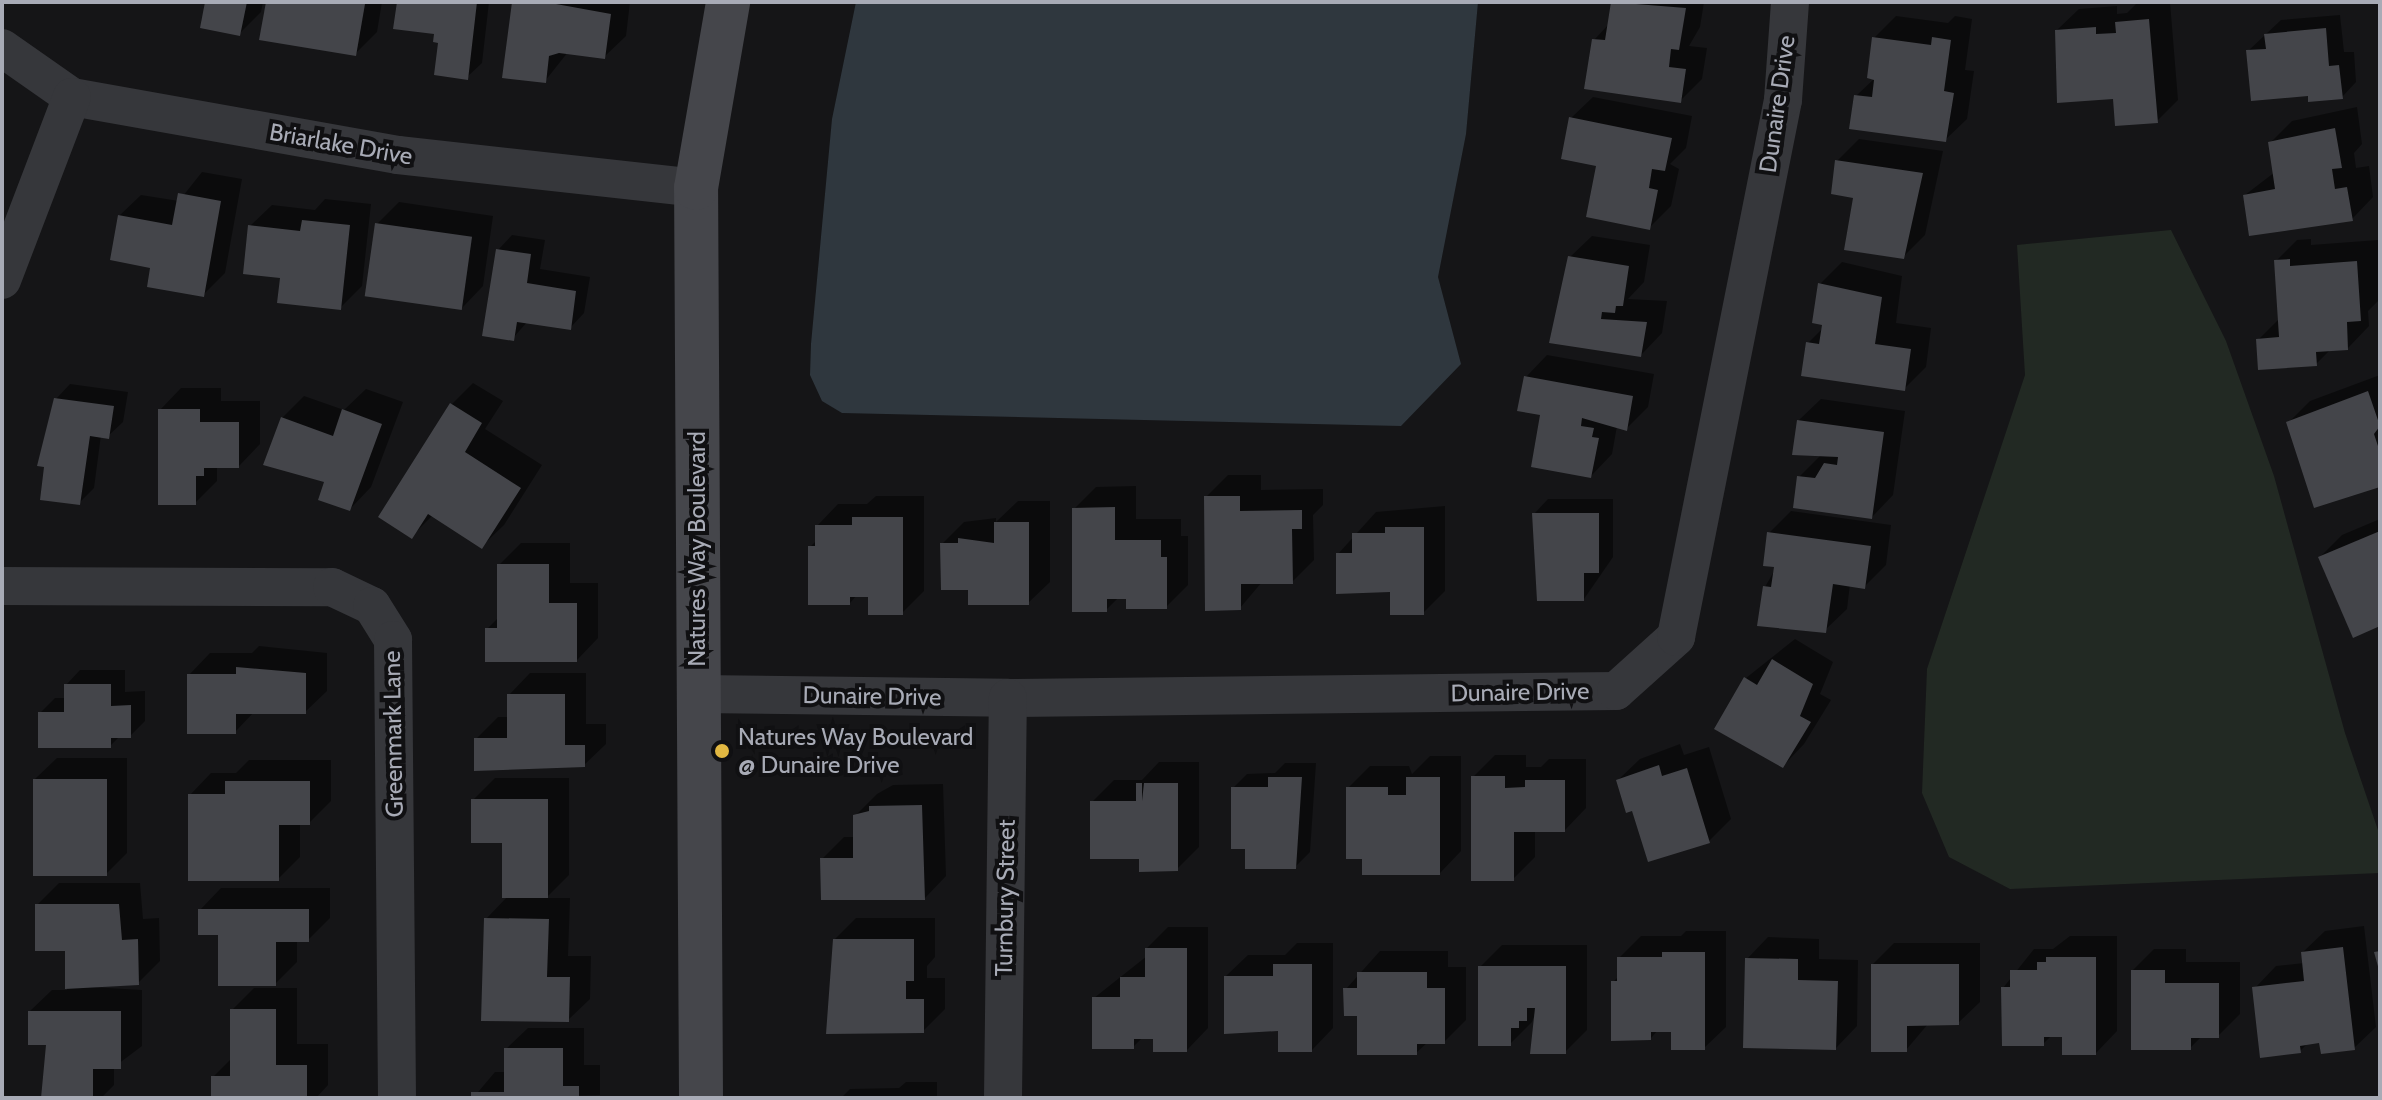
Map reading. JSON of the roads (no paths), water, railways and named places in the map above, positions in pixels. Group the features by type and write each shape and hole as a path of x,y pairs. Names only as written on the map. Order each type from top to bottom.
{"street":[{"name":"Natures Way Boulevard","path":"701,1098 696,188 728,2"},
{"name":"Dunaire Drive","path":"698,694 1008,698 1616,691 1676,637 1783,100 1790,2"},
{"name":"Briarlake Drive","path":"2,48 72,97 398,155 696,188"},
{"path":"2,280 72,97"},
{"name":"Greenmark Lane","path":"2,586 332,587 372,606 393,640 397,1098"},
{"name":"Turnbury Street","path":"1003,1098 1008,698"}],"place":[{"name":"Natures Way Boulevard @ Dunaire Drive","path":"722,751"}]}
